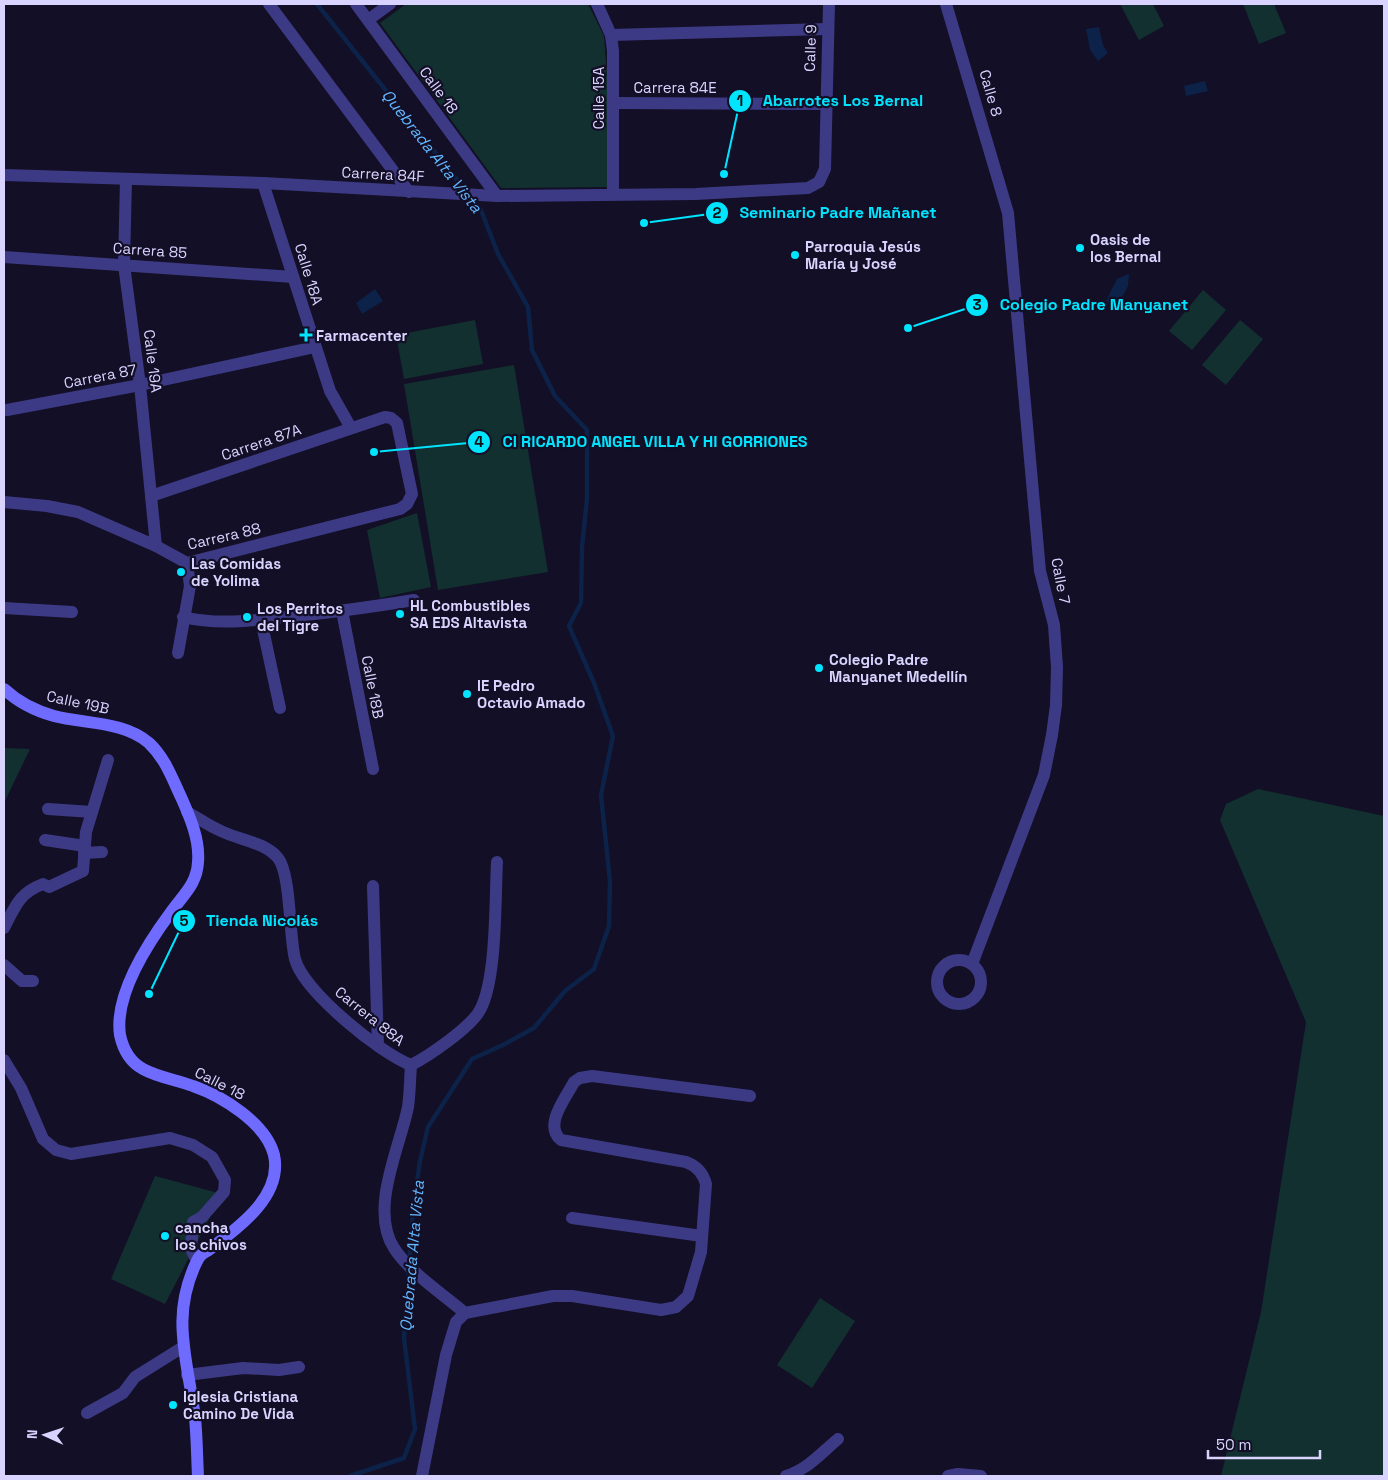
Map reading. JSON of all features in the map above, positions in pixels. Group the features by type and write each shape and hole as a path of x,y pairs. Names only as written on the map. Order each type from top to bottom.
{"street":[{"path":"269,4 409,192"},
{"name":"Calle 18","path":"356,4 497,196"},
{"path":"368,20 390,4"},
{"name":"Calle 15A","path":"597,4 611,35 615,103 613,194"},
{"name":"Calle 9","path":"819,182 825,169 825,104 829,4"},
{"name":"Calle 8","path":"946,4 1003,192"},
{"path":"611,35 827,29"},
{"name":"Carrera 84E","path":"615,103 825,104"},
{"name":"Carrera 84F","path":"4,175 263,183 497,196 696,194 808,188 819,182"},
{"name":"Calle 19A","path":"126,180 124,264 140,385 156,546"},
{"name":"Calle 18A","path":"263,183 330,391 351,428"},
{"name":"Calle 7","path":"972,964 1044,776 1056,705 1057,667 1054,625 1040,571 1011,236 1003,192"},
{"name":"Carrera 85","path":"4,258 124,264 293,277"},
{"name":"Carrera 87","path":"7,410 140,385 315,348"},
{"name":"Carrera 87A","path":"151,496 381,418 391,418 397,423 412,494 407,504 400,509"},
{"name":"Carrera 88","path":"4,502 47,506 78,512 156,546 188,563 400,509"},
{"path":"178,653 190,586 188,563"},
{"path":"183,617 210,623 261,620 342,612 414,600"},
{"path":"4,608 72,612"},
{"name":"Calle 18B","path":"342,612 373,769"},
{"path":"261,620 280,708"},
{"name":"Calle 19B","path":"4,689 36,710 55,717 115,727 148,742"},
{"name":"Calle 18","path":"148,742 164,760 187,812 199,854 194,882 154,934 139,962 125,995 120,1016 120,1037 128,1056 143,1069 196,1087 230,1104 247,1116 261,1132 274,1154 276,1176 258,1208 200,1255 185,1292 181,1337 195,1418 198,1476"},
{"path":"4,928 22,896 29,889 43,884 49,887 82,870 92,812 108,760"},
{"path":"48,809 92,812"},
{"name":"Carrera 88A","path":"187,812 221,831 270,850 277,856 284,871 295,961 316,993 378,1046 397,1060 411,1065 429,1056 480,1012 489,987 498,862"},
{"path":"45,840 84,850 102,852"},
{"path":"373,886 378,1046"},
{"path":"4,966 22,980 32,981"},
{"path":"4,1060 21,1088 43,1139 56,1150 71,1154 170,1138 193,1145 212,1157 225,1180 224,1192 202,1217 193,1222 191,1249 197,1261"},
{"path":"411,1065 408,1106 389,1171 385,1197 387,1234 401,1258 465,1313"},
{"path":"422,1476 446,1355 456,1322 465,1313 553,1296 572,1296 669,1310 683,1302 688,1296 701,1252 706,1184 697,1168 686,1162 567,1142 557,1137 553,1124 574,1082 586,1076 750,1096"},
{"path":"572,1218 702,1236"},
{"path":"86,1413 123,1393 135,1377 183,1347"},
{"path":"187,1376 243,1368 279,1370 299,1367"},
{"path":"786,1476 811,1465 838,1439"},
{"path":"948,1476 958,1474 981,1476"}],"green space":[{"path":"406,4 588,4 604,36 609,104 607,187 501,188 380,23"},
{"path":"1120,4 1153,4 1164,26 1139,40"},
{"path":"1243,4 1274,4 1286,33 1259,44"},
{"path":"1203,290 1226,310 1192,350 1169,331"},
{"path":"475,320 483,364 404,379 396,335"},
{"path":"1240,320 1263,339 1226,385 1202,365"},
{"path":"514,365 548,572 438,590 404,384"},
{"path":"417,513 431,587 380,598 367,530"},
{"path":"4,748 30,749 4,803"},
{"path":"1258,789 1384,816 1384,1476 1221,1476 1261,1312 1306,1022 1220,820 1226,804"},
{"name":"cancha los chivos","path":"155,1176 222,1194 165,1304 111,1279"},
{"path":"820,1298 855,1321 812,1388 777,1365"}],"water":[{"path":"1099,27 1103,45 1108,53 1098,61 1090,50 1086,29"},
{"path":"1205,81 1208,91 1186,96 1184,86"},
{"path":"1129,274 1128,286 1117,307 1106,301 1117,279"},
{"path":"375,289 383,301 362,314 356,303"}],"waterway":[{"name":"Quebrada Alta Vista","path":"317,4 481,210 498,254 528,307 532,350 555,396 587,430 587,499 582,547 581,603 569,626 594,683 613,736 601,795 610,881 609,926 594,969 565,991 534,1028 472,1059 428,1127 420,1161 413,1210 404,1338 415,1429 404,1458 350,1476"}],"place":[{"name":"Abarrotes Los Bernal","path":"724,174"},
{"name":"Seminario Padre Mañanet","path":"644,223"},
{"name":"Oasis de los Bernal","path":"1080,248"},
{"name":"Parroquia Jesús María y José","path":"795,255"},
{"name":"Colegio Padre Manyanet","path":"908,328"},
{"name":"Farmacenter","path":"306,335"},
{"name":"CI RICARDO ANGEL VILLA Y HI GORRIONES","path":"374,452"},
{"name":"Las Comidas de Yolima","path":"181,572"},
{"name":"HL Combustibles SA EDS Altavista","path":"400,614"},
{"name":"Los Perritos del Tigre","path":"247,617"},
{"name":"Colegio Padre Manyanet Medellín","path":"819,668"},
{"name":"IE Pedro Octavio Amado","path":"467,694"},
{"name":"Tienda Nicolás","path":"149,994"},
{"name":"cancha los chivos","path":"165,1236"},
{"name":"Iglesia Cristiana Camino De Vida","path":"173,1405"}]}
